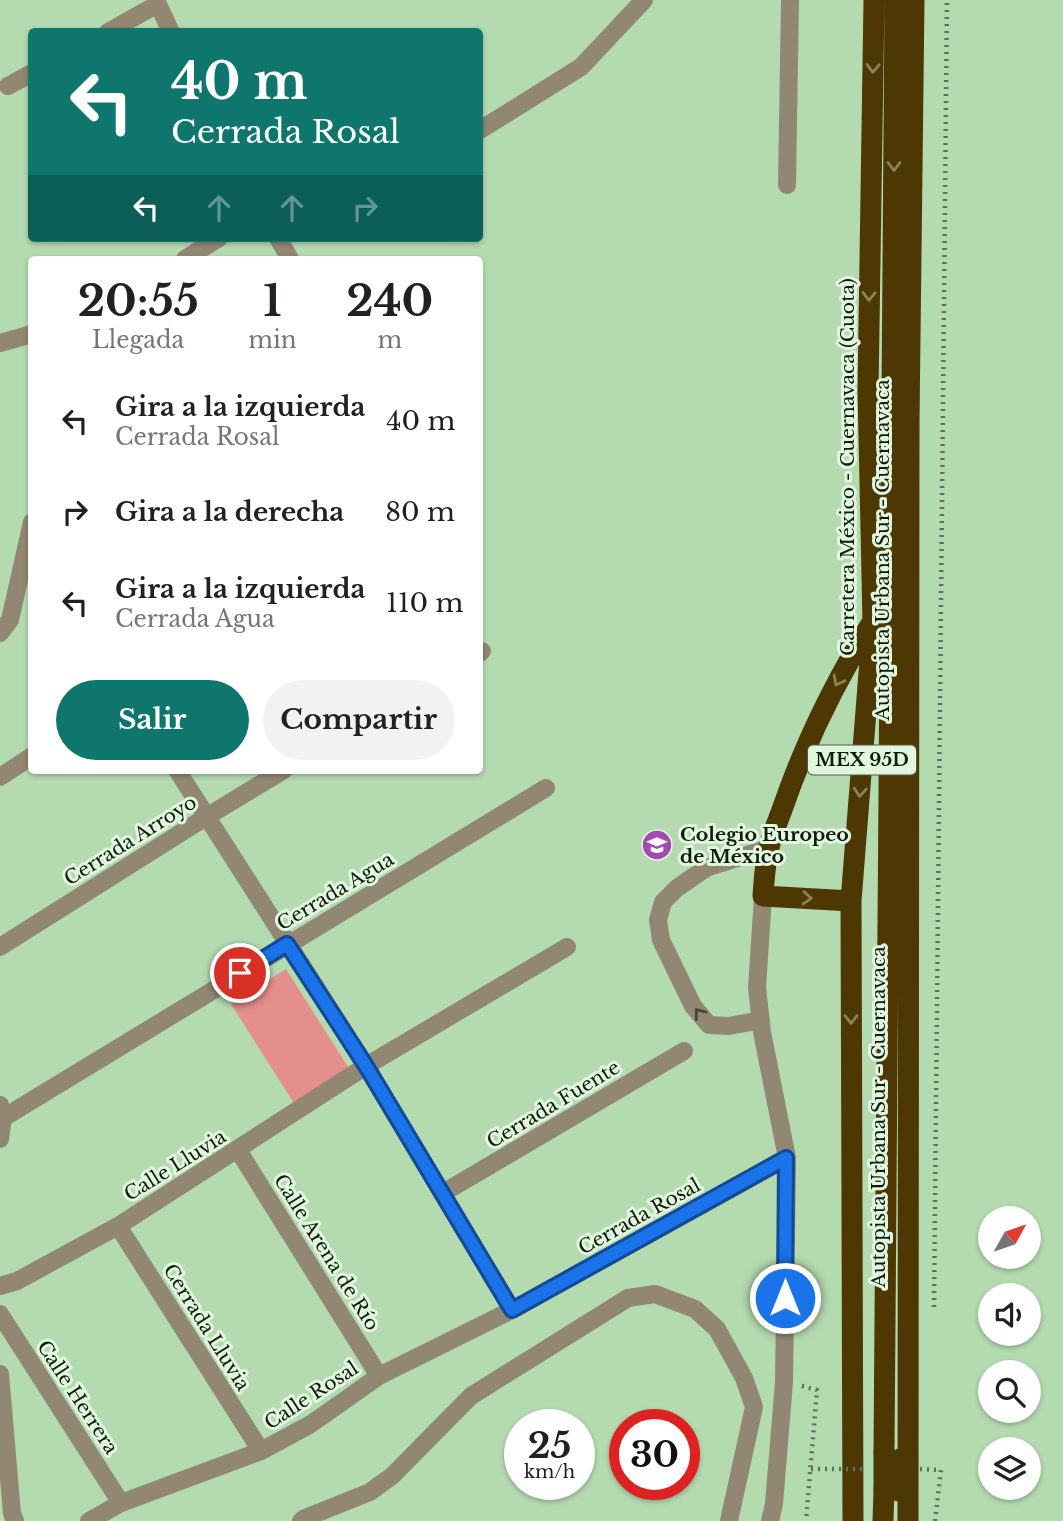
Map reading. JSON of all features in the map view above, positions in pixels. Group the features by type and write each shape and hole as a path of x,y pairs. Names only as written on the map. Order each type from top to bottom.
{"highway":[{"name":"Carretera México - Cuernavaca (Cuota)","path":"853,1521 851,901 873,622 868,391 874,0"},
{"name":"Autopista Urbana Sur - Cuernavaca","path":"883,1521 895,0"},
{"name":"Autopista Urbana Sur - Cuernavaca","path":"900,1521 905,431 913,0"},
{"name":"MEX 95D","path":"908,1521 909,422 913,0"},
{"path":"851,901 763,896 769,848 792,780 815,727 852,655 873,622"}],"street":[{"path":"483,128 581,67 644,0"},
{"path":"787,185 790,0"},
{"path":"115,28 157,2 169,28"},
{"path":"8,86 28,75"},
{"path":"190,256 213,242"},
{"path":"0,343 28,335"},
{"path":"0,633 10,620 28,540"},
{"path":"0,776 28,758"},
{"path":"179,774 366,1066 512,1310"},
{"name":"Cerrada Arroyo","path":"0,947 277,774"},
{"name":"Cerrada Agua","path":"1,1111 287,944 546,788"},
{"path":"761,1020 729,1027 709,1025 693,1006 661,940 657,920 663,902 677,888 706,868 769,848"},
{"path":"763,896 757,988 786,1158 784,1382 774,1504 770,1521"},
{"path":"366,1066 567,947"},
{"name":"Cerrada Fuente","path":"443,1194 684,1051"},
{"name":"Calle Lluvia","path":"0,1286 17,1281 118,1226 366,1066"},
{"path":"0,1139 1,1111"},
{"name":"Calle Arena de Río","path":"238,1150 379,1376"},
{"name":"Cerrada Rosal","path":"512,1310 786,1158"},
{"name":"Cerrada Lluvia","path":"118,1226 261,1451"},
{"path":"301,1521 370,1492 392,1476 471,1396 628,1298 655,1294 695,1309 717,1329 744,1378 754,1407 729,1521"},
{"name":"Calle Rosal","path":"89,1521 121,1503 261,1451 311,1424 379,1376 512,1310"},
{"name":"Calle Herrera","path":"0,1314 121,1503"},
{"path":"0,1374 12,1513 15,1521"}],"path":[{"path":"934,1312 947,0"},
{"path":"806,1521 817,1390"},
{"path":"932,1465 932,1479"},
{"path":"933,1521 941,1470"},
{"path":"932,1493 933,1521"}],"shaded area":[{"path":"286,969 350,1070 295,1105 231,1004"}],"place":[{"name":"Colegio Europeo de México","path":"657,845"}],"route":[{"path":"240,973 287,944 366,1066 512,1310 786,1158 785,1298"}]}
